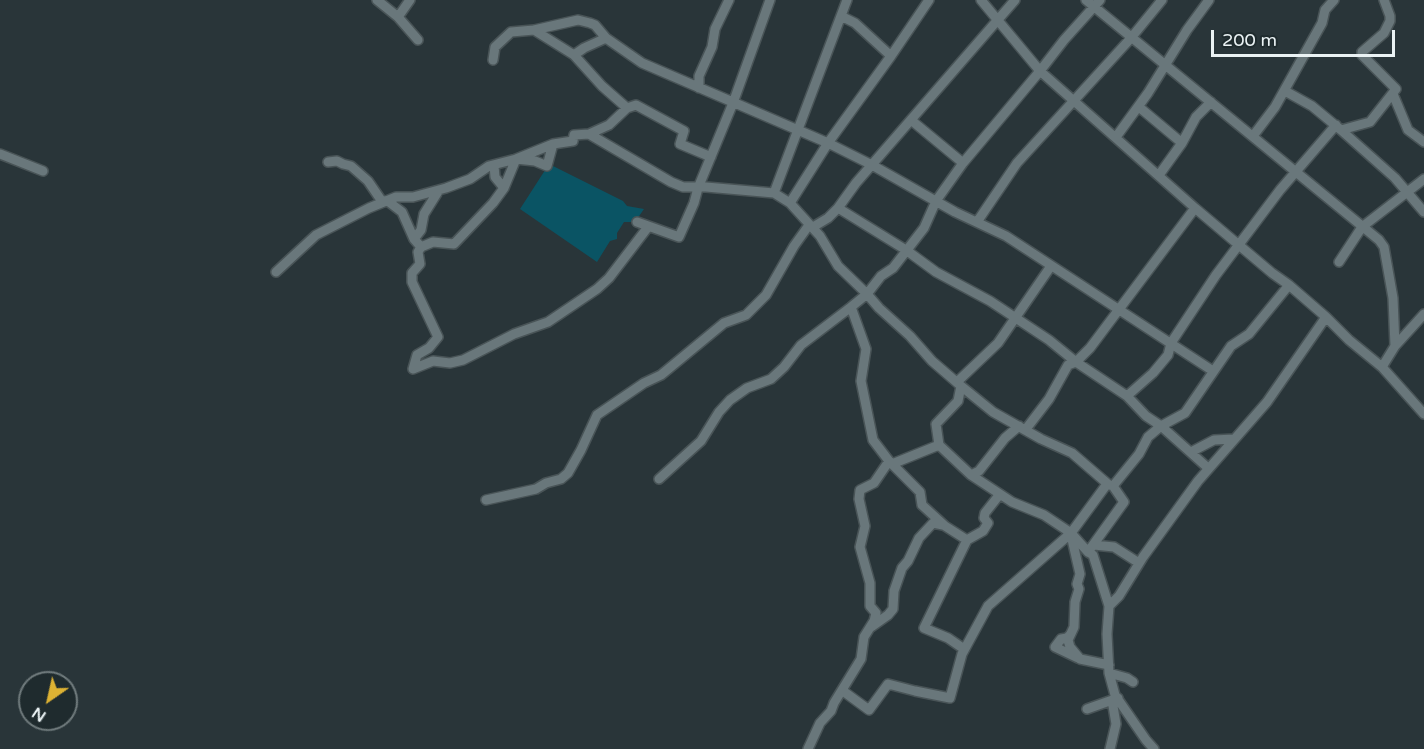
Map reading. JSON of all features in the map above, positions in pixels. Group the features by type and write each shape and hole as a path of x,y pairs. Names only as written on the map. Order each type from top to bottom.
{"street":[{"path":"377,0 398,17 418,40"},
{"path":"398,17 410,0"},
{"path":"699,88 699,76 712,47 715,29 729,0"},
{"path":"637,222 679,237 733,103 770,0"},
{"path":"774,193 847,0"},
{"path":"790,203 828,143 929,0"},
{"path":"981,0 1040,71 1099,125 1116,137 1195,208 1289,285 1382,367 1424,414"},
{"path":"486,500 536,489 546,483 561,479 572,466 597,415 668,370 724,323 746,315 765,295 794,246 811,226 828,218 838,208 872,165 1015,0"},
{"path":"1086,0 1097,3 1131,38 1378,240 1384,247 1393,298 1395,345"},
{"path":"977,222 1017,163 1131,38 1162,0"},
{"path":"1116,137 1139,107 1166,66 1168,59 1209,0"},
{"path":"1253,136 1285,91 1322,23 1325,10 1334,0"},
{"path":"1127,396 1168,355 1171,343 1216,275 1295,172 1339,128 1370,122 1396,89 1362,55 1362,52 1384,33 1390,21 1384,0"},
{"path":"659,478 701,441 719,412 730,400 747,388 771,379 784,367 801,345 867,294 881,276 893,268 924,228 936,201 963,163 1097,3"},
{"path":"841,16 855,23 891,56"},
{"path":"493,60 495,47 511,32 534,30 581,20 595,25 606,38 642,63 828,143 1006,236 1213,371"},
{"path":"534,30 574,55 602,86 627,108"},
{"path":"574,55 592,46 598,40 606,38"},
{"path":"1285,91 1312,106 1339,128 1407,191 1424,212"},
{"path":"1392,94 1408,130 1424,142"},
{"path":"1159,175 1182,143 1196,117 1211,102"},
{"path":"276,272 322,231 369,208 396,197 413,197 439,190 470,179 489,166 516,159 553,144 573,141 574,135 589,134 609,125 627,108 636,105 684,131 680,144 711,157"},
{"path":"1139,107 1182,143"},
{"path":"911,120 963,163"},
{"path":"589,134 683,187 774,193 790,203 811,226 838,266 910,336 932,361 993,412 1041,439 1072,453 1110,485 1124,502 1091,549"},
{"path":"516,159 535,160 547,166 553,144"},
{"path":"0,154 43,171"},
{"path":"417,243 454,244 504,188 516,159"},
{"path":"328,162 337,161 352,167 369,181 381,200 402,212 417,243 420,264 412,273 412,282 438,337 429,348 417,355 413,369 434,361 450,363 463,360 514,334 548,322 597,289 609,278 648,227"},
{"path":"494,165 495,177 504,188"},
{"path":"1339,262 1362,227 1424,179"},
{"path":"417,243 425,212 439,190"},
{"path":"838,208 906,250 936,272 990,301 1049,340 1076,362 1127,396 1146,416 1161,426 1208,468"},
{"path":"971,475 979,471 1005,438 1023,428 1049,399 1068,365 1076,362 1090,348 1195,208"},
{"path":"1051,266 1017,318 988,355 959,384 958,400 936,424 939,445 971,475 1012,502 1044,515 1071,532 1091,549 1109,606 1107,634 1109,668 1118,698 1154,749"},
{"path":"843,691 869,710 888,684 915,692 950,698 964,649 988,606 1071,532 1139,454 1148,437 1161,426 1185,412 1232,346 1249,334 1289,285"},
{"path":"851,307 866,349 861,381 873,440 890,462 920,492 922,505 945,526 967,540"},
{"path":"1382,367 1395,345 1424,314"},
{"path":"1109,606 1119,596 1139,563 1208,468 1267,402 1326,317"},
{"path":"1191,452 1214,440 1234,439"},
{"path":"808,749 820,723 831,711 861,659 864,637 876,613 870,606 870,583 860,547 865,526 859,499 860,490 874,483 890,462 939,445"},
{"path":"964,649 948,638 924,628 967,540 983,531 988,523 984,518 985,513 1000,494"},
{"path":"871,627 893,609 894,591 902,568 919,538 933,523 945,526"},
{"path":"1071,532 1080,574 1077,584 1079,589 1075,602 1074,627 1068,640 1070,647 1080,659"},
{"path":"1091,549 1113,547 1139,563"},
{"path":"1071,634 1061,639 1055,647 1080,659 1109,668 1133,682"},
{"path":"1087,709 1118,698"},
{"path":"1110,749 1116,724 1113,706 1118,698"}],"shaded area":[{"path":"549,164 623,201 627,206 644,209 635,222 624,222 617,233 617,239 610,241 597,262 520,209"}]}
